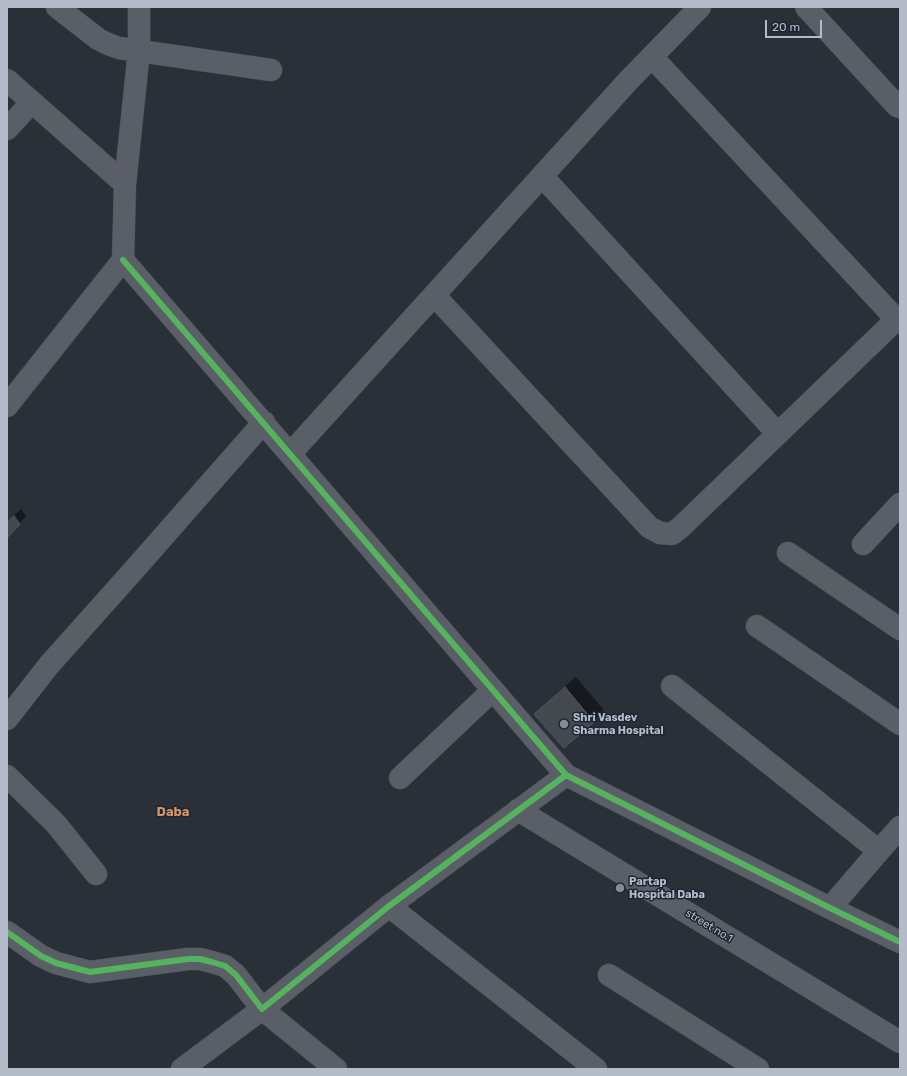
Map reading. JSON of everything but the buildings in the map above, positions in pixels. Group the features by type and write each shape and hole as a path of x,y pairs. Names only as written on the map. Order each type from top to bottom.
{"street":[{"path":"57,7 98,39 119,48 271,70"},
{"path":"7,406 123,260 125,184 139,51 139,7"},
{"path":"290,454 623,86 700,7"},
{"path":"806,7 897,106 900,107"},
{"path":"434,295 649,527 660,533 672,534 898,318 652,57"},
{"path":"7,80 125,184"},
{"path":"7,129 32,102"},
{"path":"542,176 778,434"},
{"path":"123,260 264,422 566,775 900,942"},
{"path":"7,719 58,654 264,422"},
{"path":"863,544 900,504"},
{"path":"788,553 900,630"},
{"path":"757,626 900,724"},
{"path":"672,686 879,851"},
{"path":"400,778 493,690"},
{"path":"183,1069 262,1009 389,906 566,775"},
{"path":"7,776 56,824 96,874"},
{"name":"street no.1","path":"518,810 900,1042"},
{"path":"830,908 900,827"},
{"path":"389,906 596,1069"},
{"path":"7,932 41,956 56,963 90,972 188,958 200,959 224,966 236,975 262,1009 336,1069"},
{"path":"609,975 758,1069"}],"cycle path":[{"path":"123,260 566,775 900,942"},
{"path":"7,932 41,956 56,963 90,972 188,959 200,959 212,962 225,966 236,975 262,1009 389,906 566,775"}],"place":[{"name":"Shri Vasdev Sharma Hospital","path":"564,724"},
{"name":"Partap Hospital Daba","path":"620,888"}],"district":[{"name":"Daba","path":"173,812"}]}
